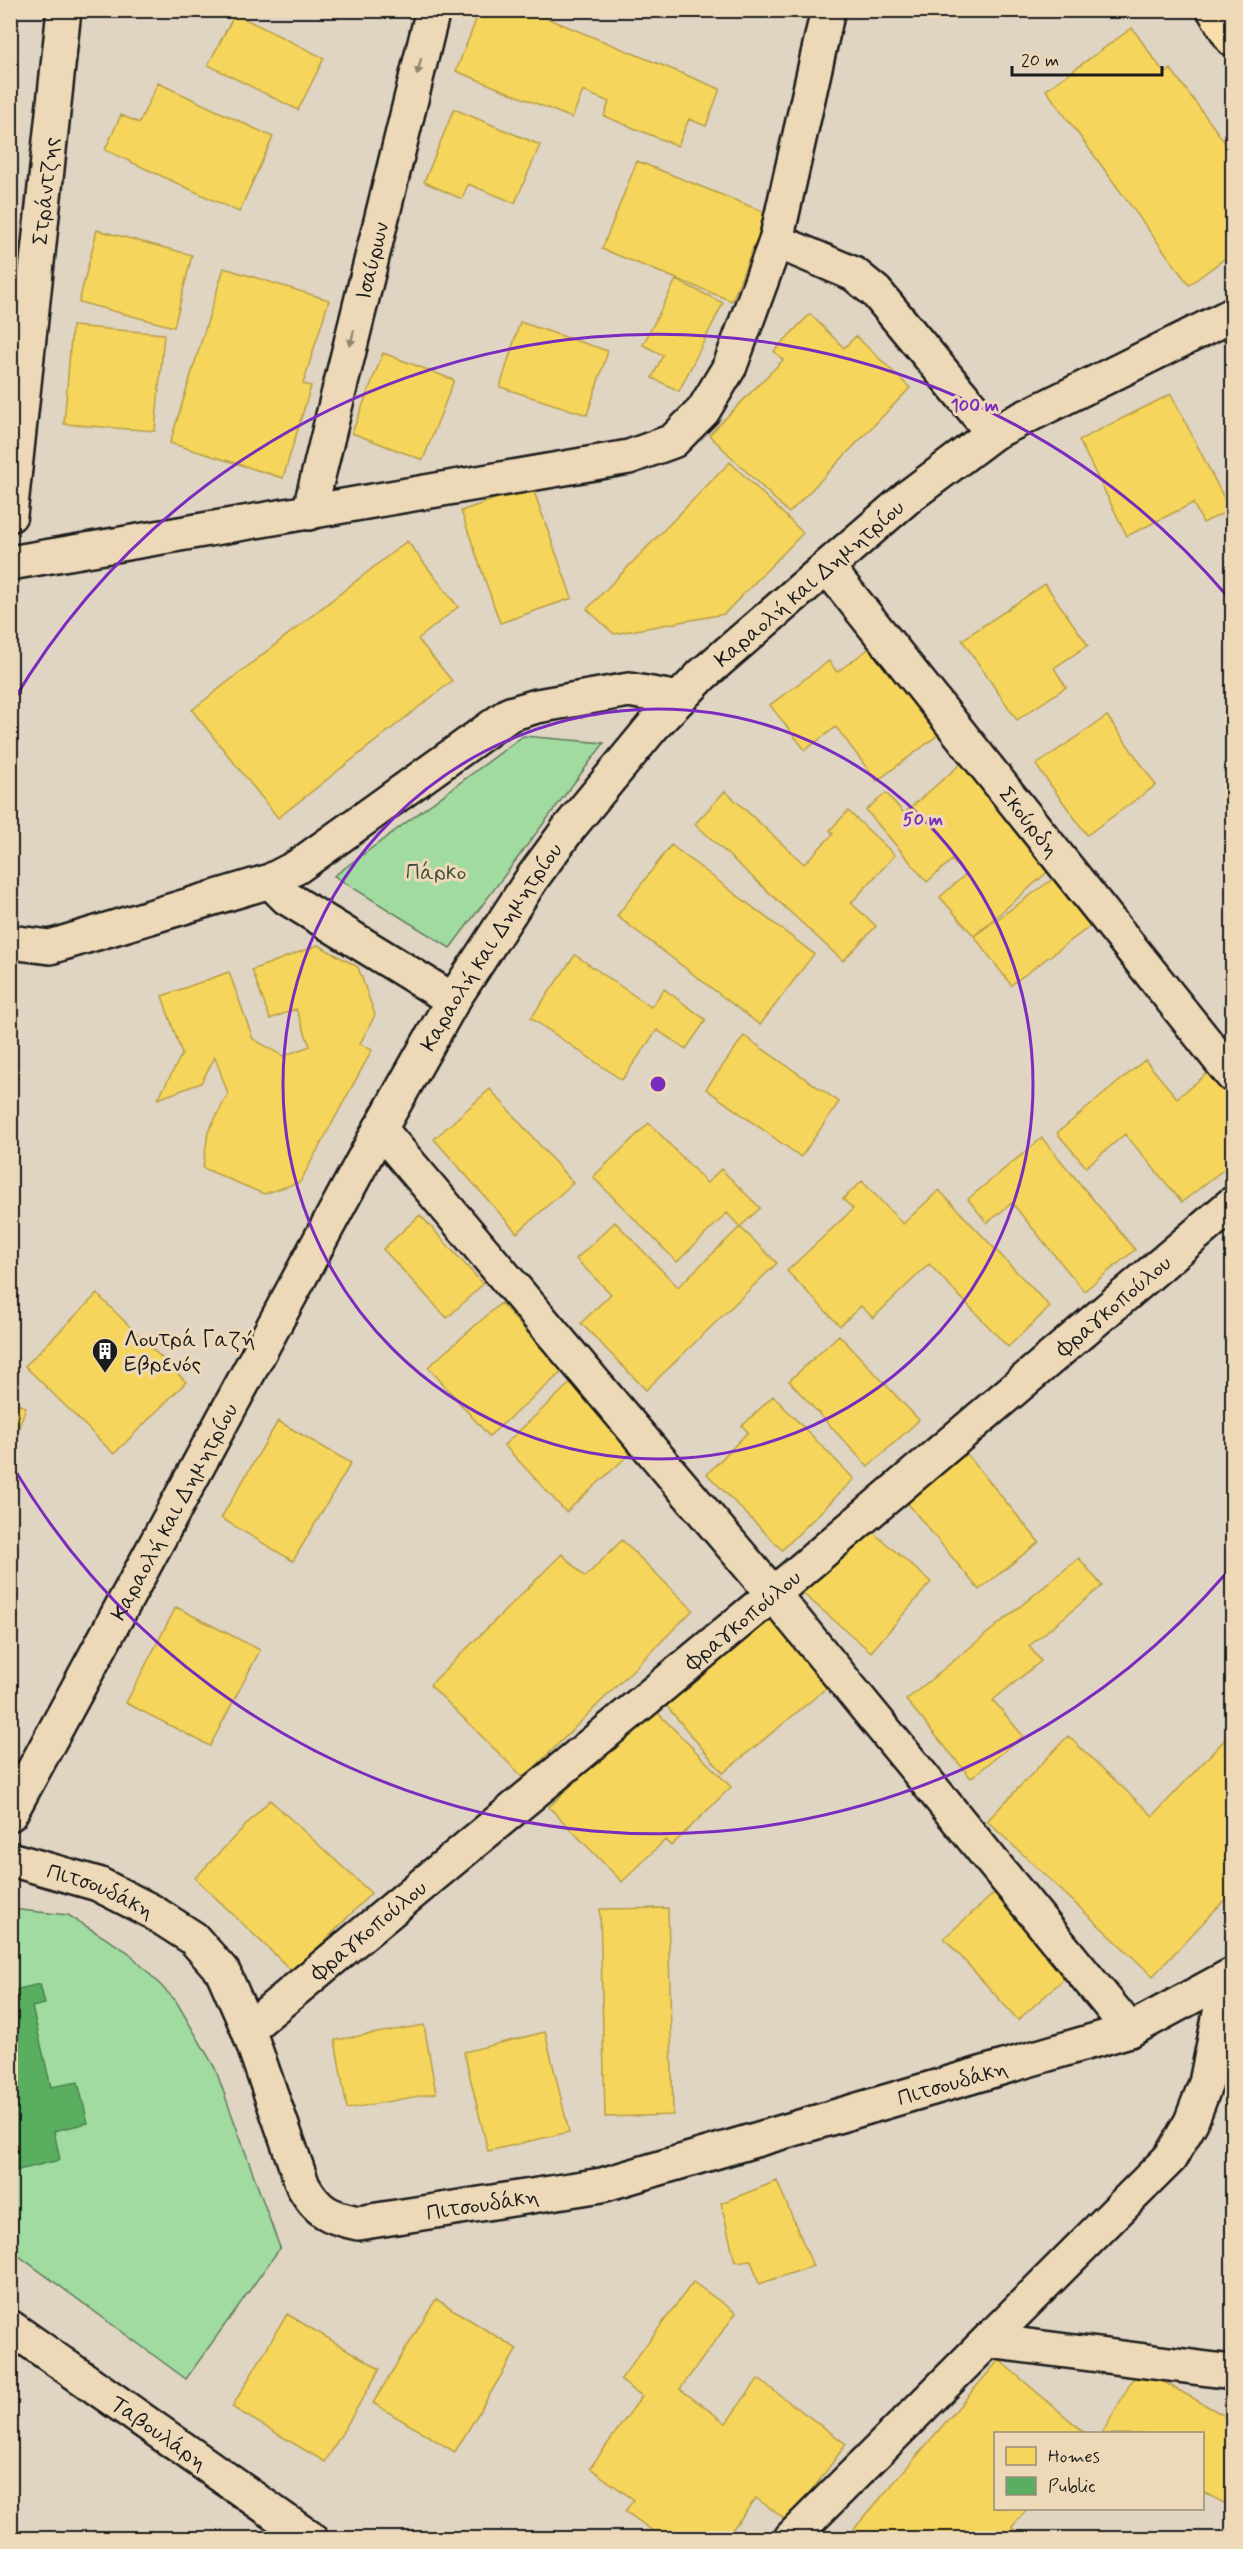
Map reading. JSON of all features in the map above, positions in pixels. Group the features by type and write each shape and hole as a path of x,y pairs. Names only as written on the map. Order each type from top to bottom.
{"highway":[{"path":"1214,10 1233,39"}],"street":[{"name":"Στράντζης","path":"10,515 64,10"},
{"name":"Ισαύρων","path":"309,513 433,10"},
{"path":"10,563 629,457 673,441 703,411 730,366 776,241 828,10"},
{"path":"776,241 854,274 876,292 993,433"},
{"name":"Καραολή και Δημητρίου","path":"10,1814 380,1129 453,1000 515,903 563,836 653,726 702,675 908,497 993,433 1233,315"},
{"name":"Σκούρδη","path":"828,568 1233,1075"},
{"path":"10,942 50,947 270,881 297,867 510,714 537,706 629,690 679,699"},
{"path":"270,881 287,898 453,1000"},
{"path":"380,1129 773,1594 1130,2030"},
{"name":"Φραγκοπούλου","path":"248,2029 773,1594 1233,1204"},
{"name":"Πιτσουδάκη","path":"10,1859 98,1884 151,1911 193,1938 223,1972 248,2029 303,2186 311,2200 322,2212 358,2223 602,2185 1130,2030 1230,1976"},
{"path":"791,2538 1170,2158 1191,2122 1206,2083 1230,1976"},
{"name":"Ταβουλάρη","path":"10,2327 310,2538"},
{"path":"988,2340 1233,2372"}],"green space":[{"name":"Πάρκο","path":"523,736 604,743 450,948 334,876"},
{"path":"11,1909 68,1915 128,1952 176,2001 215,2068 280,2248 186,2379 11,2250"}],"building: Homes":[{"path":"480,10 527,10 720,89 706,126 689,119 678,146 604,116 609,102 583,91 572,118 456,71"},
{"path":"235,14 324,58 298,110 208,65"},
{"path":"1132,28 1165,74 1171,69 1232,152 1232,253 1189,285 1046,90"},
{"path":"158,83 273,137 239,212 105,150 121,115 139,123"},
{"path":"454,109 540,145 515,203 468,184 462,199 424,182"},
{"path":"637,161 767,213 732,301 602,249"},
{"path":"97,230 192,255 174,327 79,302"},
{"path":"224,268 329,300 303,384 311,386 283,478 170,443"},
{"path":"676,280 723,303 679,391 652,378 663,355 643,345"},
{"path":"810,314 844,348 856,336 910,388 789,513 709,435 783,360 774,351"},
{"path":"520,322 608,351 587,415 500,387"},
{"path":"72,326 164,334 155,431 64,424"},
{"path":"383,353 454,380 423,460 352,433"},
{"path":"1171,394 1230,510 1203,523 1193,503 1127,536 1079,440"},
{"path":"730,462 803,533 724,614 614,634 587,609"},
{"path":"532,486 572,598 500,623 461,511"},
{"path":"407,541 458,607 418,639 452,681 278,818 192,710"},
{"path":"1045,584 1088,645 1054,668 1066,687 1017,720 962,640"},
{"path":"875,644 942,732 877,781 836,727 805,750 770,705 829,661 837,672"},
{"path":"1107,716 1156,785 1087,835 1036,765"},
{"path":"962,763 1051,869 974,936 940,897 965,875 952,860 927,882 866,810 886,793 904,813"},
{"path":"725,791 804,864 833,834 830,830 848,811 895,855 851,903 876,926 843,961 695,824"},
{"path":"671,845 814,954 760,1025 617,916"},
{"path":"1057,876 1093,924 1011,985 974,936"},
{"path":"318,945 358,967 375,1015 360,1044 372,1050 300,1182 264,1194 203,1168 208,1132 228,1094 215,1057 201,1083 158,1099 182,1054 162,996 229,972 253,1039 283,1056 310,1046 296,1009 270,1019 252,970"},
{"path":"575,955 651,1007 664,989 706,1020 686,1049 657,1030 622,1080 531,1018"},
{"path":"744,1036 839,1102 801,1157 706,1089"},
{"path":"1145,1060 1177,1098 1214,1068 1232,1091 1232,1163 1182,1202 1125,1134 1086,1167 1057,1133"},
{"path":"490,1089 573,1183 517,1233 434,1139"},
{"path":"649,1123 707,1183 721,1169 760,1208 740,1227 727,1213 677,1262 593,1177"},
{"path":"1042,1138 1135,1250 1084,1291 1012,1203 987,1223 968,1199"},
{"path":"862,1181 903,1224 939,1190 1050,1307 1008,1347 929,1264 873,1318 861,1306 840,1326 787,1271 853,1209 843,1199"},
{"path":"420,1215 483,1284 447,1318 383,1249"},
{"path":"615,1222 678,1287 740,1227 777,1263 646,1390 581,1323 611,1294 576,1259"},
{"name":"Λουτρά Γαζή Εβρενός","path":"97,1294 186,1382 114,1454 25,1366"},
{"path":"501,1303 562,1372 489,1436 428,1367"},
{"path":"839,1335 919,1420 868,1467 789,1381"},
{"path":"581,1373 644,1441 566,1512 504,1445"},
{"path":"773,1396 854,1479 782,1550 707,1474 748,1432 742,1426"},
{"path":"10,1402 26,1407 10,1452"},
{"path":"278,1421 351,1463 293,1561 221,1518"},
{"path":"965,1452 1039,1542 979,1590 905,1500"},
{"path":"861,1522 931,1582 871,1652 800,1591"},
{"path":"622,1540 693,1610 524,1778 430,1685 562,1554 585,1577"},
{"path":"1079,1558 1102,1586 1029,1646 1041,1661 993,1700 1023,1736 971,1778 906,1700"},
{"path":"176,1607 260,1650 210,1746 126,1703"},
{"path":"776,1611 835,1681 723,1773 664,1703"},
{"path":"652,1707 731,1787 671,1846 665,1840 622,1882 549,1807"},
{"path":"1232,1732 1232,1892 1153,1976 987,1821 1068,1736 1153,1816"},
{"path":"270,1800 371,1893 294,1973 195,1878"},
{"path":"1000,1888 1074,1970 1018,2020 944,1938"},
{"path":"668,1908 673,2115 605,2117 600,1909"},
{"path":"424,2025 436,2093 347,2109 335,2040"},
{"path":"545,2032 569,2132 488,2151 464,2052"},
{"path":"777,2181 813,2266 759,2284 751,2260 735,2262 721,2203"},
{"path":"693,2282 736,2313 680,2389 726,2423 758,2379 846,2444 789,2522 756,2498 726,2538 663,2538 625,2511 634,2500 590,2468 642,2396 620,2380"},
{"path":"436,2299 517,2349 455,2452 373,2403"},
{"path":"287,2314 380,2369 325,2462 232,2407"},
{"path":"999,2360 1084,2432 994,2432 994,2510 1026,2510 1012,2527 1025,2538 865,2538 854,2529"},
{"path":"1139,2368 1232,2420 1232,2488 1224,2503 1204,2492 1204,2432 1103,2432"}],"building: Public":[{"path":"40,1984 45,2004 32,2007 51,2087 78,2082 88,2123 54,2131 60,2160 10,2172 10,1991"}],"place":[{"name":"Λουτρά Γαζή Εβρενός","path":"105,1374"}]}
